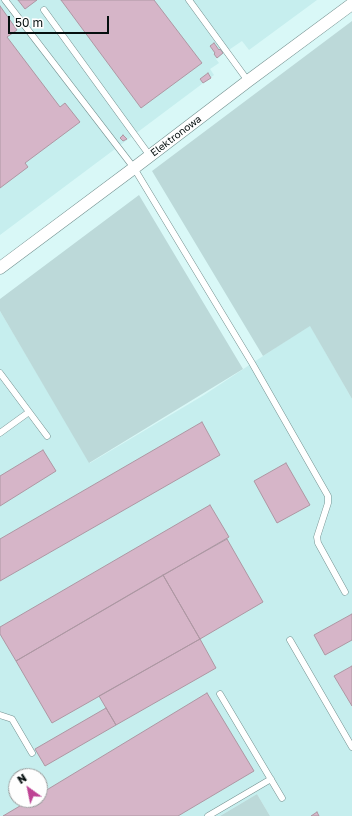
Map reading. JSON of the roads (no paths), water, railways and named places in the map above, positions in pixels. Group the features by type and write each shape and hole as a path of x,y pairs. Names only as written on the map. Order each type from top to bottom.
{"street":[{"name":"Elektronowa","path":"0,268 352,4"}],"lane":[{"path":"5,0 134,168 252,363 328,496 328,503 317,537 318,543 345,592"},
{"path":"189,0 248,81"},
{"path":"44,10 150,156"},
{"path":"0,373 47,436"},
{"path":"0,433 29,412"},
{"path":"290,640 352,746"},
{"path":"220,694 282,798"},
{"path":"0,715 12,719 32,753"},
{"path":"208,816 271,779"}]}
